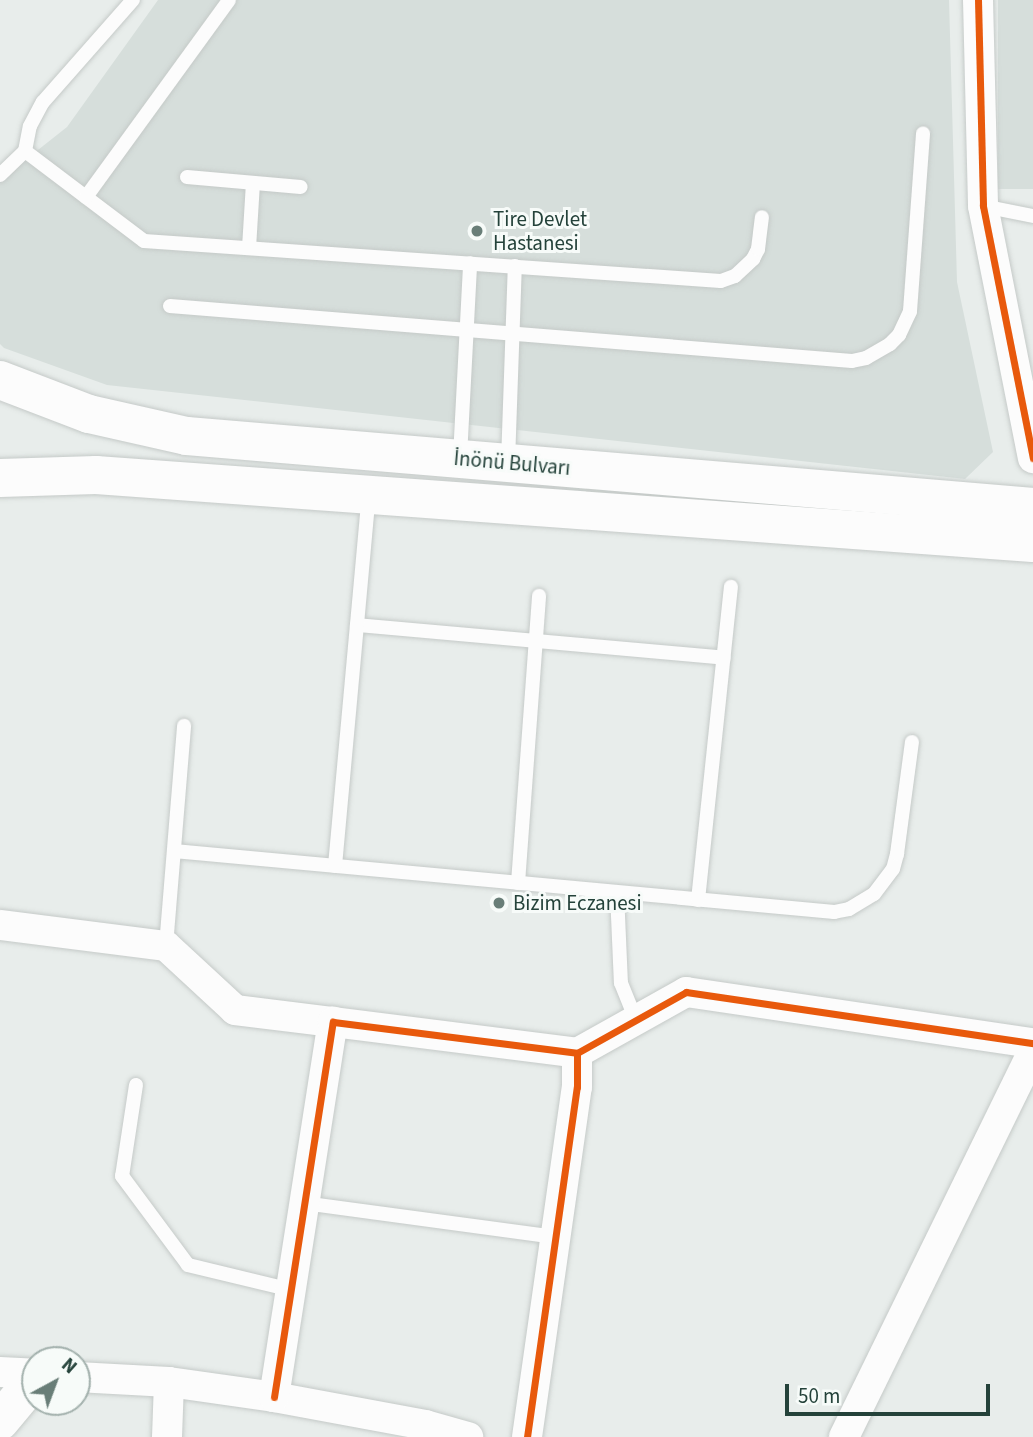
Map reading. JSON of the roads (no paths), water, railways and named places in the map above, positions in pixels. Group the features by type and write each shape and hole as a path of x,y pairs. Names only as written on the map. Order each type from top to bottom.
{"main road":[{"name":"İnönü Bulvarı","path":"0,380 89,414 187,436 1033,507"},
{"name":"İnönü Bulvarı","path":"0,478 96,475 1033,543"},
{"path":"0,1421 21,1395"}],"street":[{"path":"978,0 983,205 1033,458"},
{"path":"0,925 166,946 234,1010 577,1053 686,992 1033,1042"},
{"path":"274,1397 333,1022"},
{"path":"844,1437 1023,1098 1033,1051"},
{"path":"527,1437 577,1087 577,1053"},
{"path":"0,1372 21,1375"},
{"path":"91,1378 169,1382 274,1397 425,1424 468,1437"},
{"path":"167,1437 169,1382"}],"lane":[{"path":"0,175 25,152 30,126 43,102 133,0"},
{"path":"86,197 229,0"},
{"path":"170,306 852,361 878,353 899,335 910,311 923,133"},
{"path":"25,152 144,241 721,281 735,276 753,260 758,249 762,217"},
{"path":"187,177 301,187"},
{"path":"249,248 253,183"},
{"path":"983,205 1033,216"},
{"path":"460,459 470,263"},
{"path":"508,463 515,266"},
{"path":"335,866 369,494"},
{"path":"698,900 731,587"},
{"path":"518,884 539,596"},
{"path":"357,625 724,658"},
{"path":"166,946 184,726"},
{"path":"174,851 834,912 849,909 874,894 889,876 897,855 912,742"},
{"path":"617,893 621,983 636,1020"},
{"path":"136,1085 122,1176 188,1265 291,1290"},
{"path":"304,1203 556,1237"}],"place":[{"name":"Tire Devlet Hastanesi","path":"477,231"},
{"name":"Bizim Eczanesi","path":"499,903"}]}
